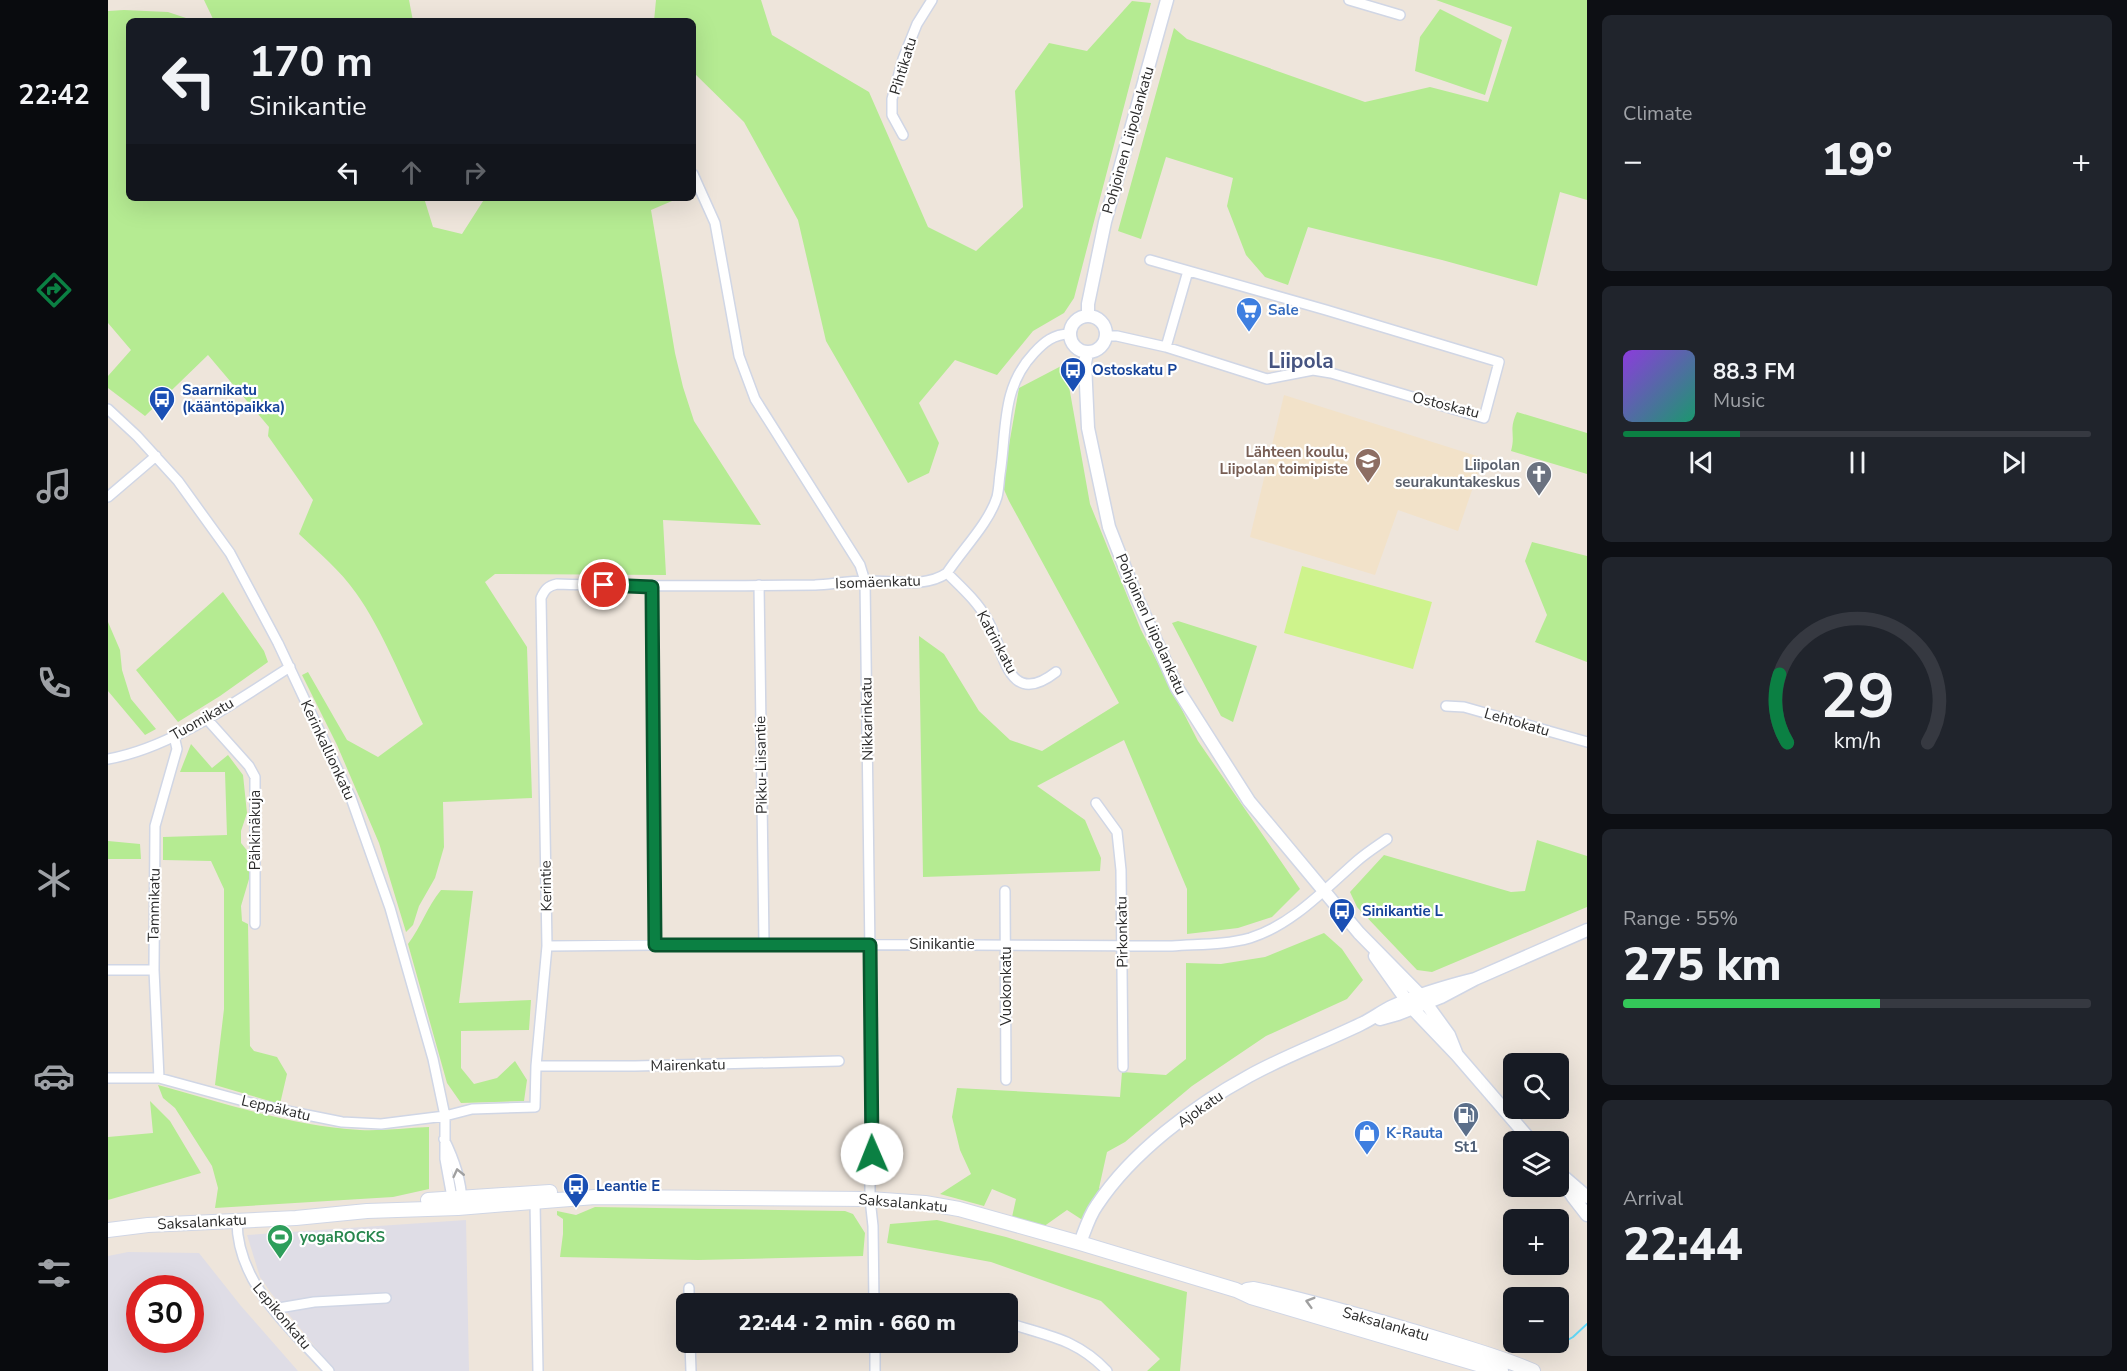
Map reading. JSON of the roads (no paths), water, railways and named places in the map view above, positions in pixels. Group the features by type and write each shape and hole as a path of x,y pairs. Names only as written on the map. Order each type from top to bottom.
{"main road":[{"name":"Saksalankatu","path":"108,1230 148,1225 296,1218 550,1192 595,1197"},
{"name":"Saksalankatu","path":"457,1201 535,1202 595,1197 870,1199 925,1203 959,1209 1080,1243 1236,1290 1251,1298 1501,1371"},
{"name":"Saksalankatu","path":"1236,1290 1254,1289 1366,1317 1491,1355 1533,1371"}],"street":[{"name":"Pihtikatu","path":"903,135 892,115 892,99 903,59 917,24 932,0"},
{"name":"Pohjoinen Liipolankatu","path":"1088,316 1088,304 1105,222 1167,0"},
{"path":"1350,0 1400,15"},
{"name":"Nikkarinkatu","path":"696,181 714,223 739,356 755,399 860,565 866,581 870,1199 873,1226 874,1293"},
{"name":"Ostoskatu","path":"1106,336 1117,336 1166,346 1267,379 1313,370 1331,373 1484,418 1499,363 1326,310 1149,260"},
{"path":"1166,346 1188,271"},
{"path":"1088,316 1101,322 1106,336 1100,348 1087,353 1078,350 1071,342 1069,334 1074,322 1088,316"},
{"path":"946,573 989,513 997,496 1005,420 1014,381 1026,362 1041,345 1054,337 1069,334"},
{"name":"Pohjoinen Liipolankatu","path":"1087,353 1085,363 1088,428 1109,527 1136,596 1177,688 1249,801 1359,933 1423,999 1449,1035 1457,1055"},
{"name":"Kerinkallionkatu","path":"108,409 178,481 230,553 290,667 351,798 390,908 434,1059 445,1116 444,1139 454,1159 457,1201"},
{"path":"108,497 156,456"},
{"name":"Isomäenkatu","path":"557,584 652,587 818,585 866,581 917,582 940,578 946,573"},
{"name":"Katrinkatu","path":"946,573 975,602 988,620 1000,653 1018,680 1026,685 1033,685 1056,672"},
{"name":"Kerintie","path":"445,1116 472,1109 535,1107 536,1066 547,946 540,598 547,588 557,584"},
{"name":"Pikku-Liisantie","path":"759,585 764,944"},
{"path":"652,587 655,945"},
{"name":"Tuomikatu","path":"108,759 131,753 174,736 290,667"},
{"name":"Lehtokatu","path":"1446,706 1464,707 1587,742"},
{"name":"Pähkinäkuja","path":"206,718 249,766 255,777 255,924"},
{"name":"Tammikatu","path":"159,1078 154,970 155,826 177,749 174,736"},
{"name":"Pirkonkatu","path":"1096,803 1117,832 1121,870 1123,1067"},
{"path":"1323,891 1359,859 1387,839"},
{"name":"Vuokonkatu","path":"1005,891 1006,1080"},
{"name":"Sinikantie","path":"547,946 1122,944 1172,946 1235,942 1267,932 1323,891"},
{"name":"Ajokatu","path":"1080,1243 1096,1205 1127,1167 1196,1109 1248,1076 1362,1023 1398,1014 1409,1004 1475,979 1587,930"},
{"name":"Pohjoinen Liipolankatu","path":"1359,933 1409,1004 1457,1055 1523,1131"},
{"path":"108,970 154,970"},
{"name":"Mairenkatu","path":"536,1066 647,1066 839,1061"},
{"name":"Leppäkatu","path":"108,1078 159,1078 262,1106 342,1122 381,1124 445,1116"},
{"path":"1569,1182 1587,1197"},
{"path":"1569,1190 1587,1215"},
{"path":"535,1202 538,1371"},
{"name":"Lepikonkatu","path":"237,1221 237,1235 244,1264 253,1282 273,1309 329,1371"},
{"path":"689,1288 689,1293"},
{"path":"273,1309 314,1302 386,1298"},
{"path":"1018,1326 1074,1344 1089,1353 1107,1371"},
{"path":"690,1353 691,1371"},
{"path":"875,1353 875,1371"}],"waterway":[{"path":"1569,1339 1587,1324"}],"place":[{"name":"Sale","path":"1249,333"},
{"name":"Ostoskatu P","path":"1073,393"},
{"name":"Saarnikatu (kääntöpaikka)","path":"162,422"},
{"name":"Lähteen koulu, Liipolan toimipiste","path":"1368,484"},
{"name":"Liipolan seurakuntakeskus","path":"1539,497"},
{"name":"Sinikantie L","path":"1342,934"},
{"name":"St1","path":"1466,1138"},
{"name":"K-Rauta","path":"1367,1156"},
{"name":"Leantie E","path":"576,1209"},
{"name":"yogaROCKS","path":"280,1260"}],"district":[{"name":"Liipola","path":"1301,361"}]}
